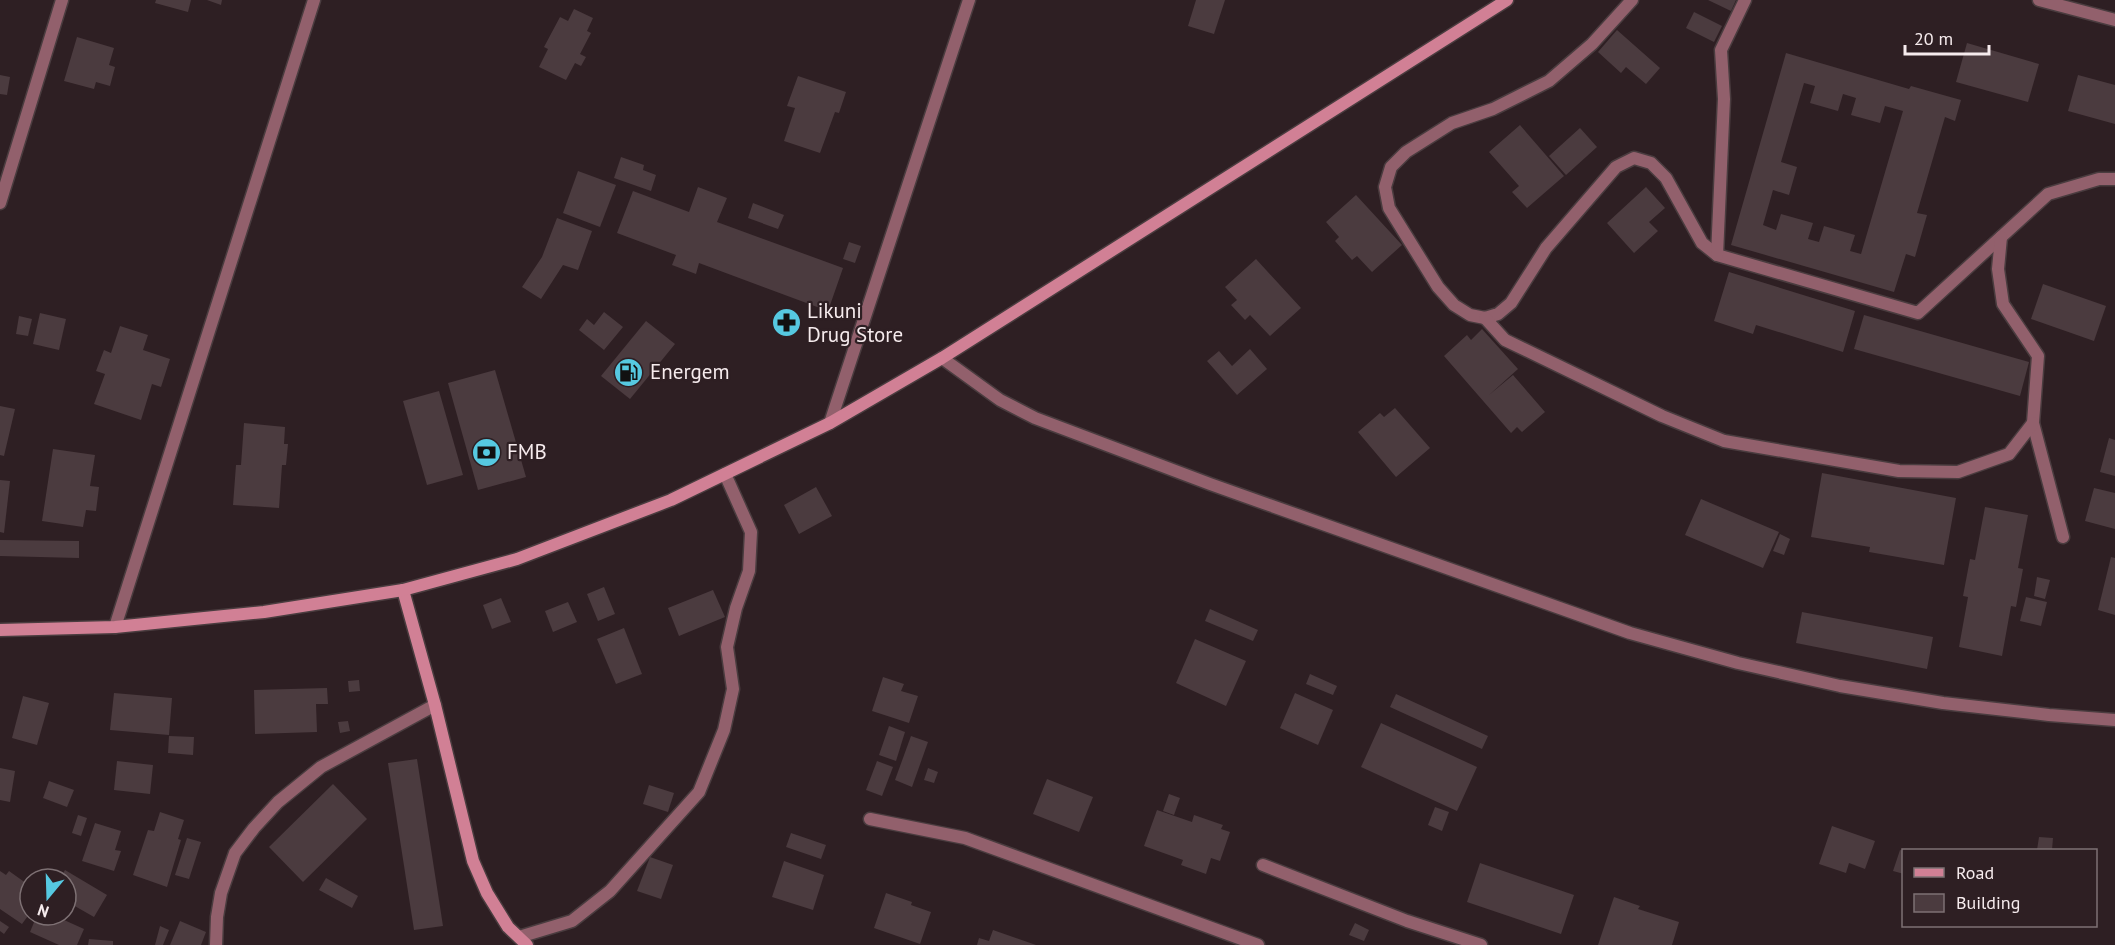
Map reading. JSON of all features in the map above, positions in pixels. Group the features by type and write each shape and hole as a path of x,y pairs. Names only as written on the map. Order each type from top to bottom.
{"main road":[{"path":"0,630 115,627 264,612 403,590 517,559 671,500 830,423 942,357 1507,0"},
{"path":"403,590 435,705 473,861 487,893 508,927 523,941"}],"street":[{"path":"0,203 62,0"},
{"path":"115,627 314,0"},
{"path":"830,423 969,0"},
{"path":"1632,0 1592,44 1549,81 1493,109 1452,123 1406,152 1391,167 1385,187 1389,208 1438,287 1454,305 1470,315 1485,318 1498,314 1511,303 1546,248 1616,167 1634,159 1651,163 1666,178 1701,243 1717,255 1918,313 2048,194 2099,179 2115,179"},
{"path":"1717,255 1724,99 1721,50 1745,0"},
{"path":"2039,0 2115,21"},
{"path":"2001,237 1998,269 2003,304 2038,356 2033,423 2063,537"},
{"path":"1485,318 1505,340 1662,416 1724,441 1899,471 1958,472 2009,454 2033,423"},
{"path":"942,357 1000,400 1035,418 1210,484 1629,633 1738,663 1840,686 1943,703 2115,720"},
{"path":"523,941 572,921 610,891 699,792 724,730 733,689 727,647 736,608 749,571 751,532 725,474"},
{"path":"216,945 221,893 235,853 254,828 278,802 321,767 435,705"},
{"path":"870,819 965,838 1258,945"},
{"path":"1263,865 1407,921 1481,945"}],"building":[{"path":"156,0 191,0 188,12 155,3"},
{"path":"207,0 222,0 221,5"},
{"path":"1196,0 1225,0 1214,34 1188,26"},
{"path":"1708,0 1736,0 1731,11"},
{"path":"574,9 593,18 587,31 591,33 580,54 586,57 581,66 575,63 566,80 539,67 548,49 544,47 560,17 568,21"},
{"path":"1694,12 1722,26 1714,42 1686,28"},
{"path":"1617,30 1660,68 1646,84 1626,67 1621,73 1598,52"},
{"path":"77,37 114,48 109,65 115,67 110,86 96,82 94,89 64,81"},
{"path":"1967,43 2039,64 2028,102 1956,82"},
{"path":"1786,53 1909,89 1911,86 1961,100 1955,121 1945,117 1917,213 1927,215 1915,257 1906,254 1894,292 1731,245","holes":["1804,83 1815,86 1810,103 1838,111 1843,94 1856,98 1851,115 1880,123 1885,106 1903,111 1861,254 1850,251 1855,235 1824,226 1819,242 1808,239 1813,223 1781,214 1776,230 1763,225 1773,190 1789,195 1797,167 1781,162"]},
{"path":"0,75 10,77 7,95 0,94"},
{"path":"2078,75 2115,85 2115,124 2068,111"},
{"path":"798,76 846,92 839,113 835,112 820,153 784,141 795,108 787,106"},
{"path":"1520,125 1564,176 1527,208 1512,192 1519,186 1489,152"},
{"path":"1580,128 1597,147 1566,175 1549,156"},
{"path":"621,157 644,165 643,170 656,175 651,191 614,178"},
{"path":"578,171 616,185 600,227 563,213"},
{"path":"698,187 727,198 717,222 843,268 828,311 699,263 696,274 672,265 676,255 617,233 633,191 689,212"},
{"path":"1646,187 1665,208 1649,222 1658,231 1634,253 1607,223"},
{"path":"1356,195 1402,245 1372,272 1357,256 1352,260 1335,241 1339,237 1326,222"},
{"path":"753,203 784,215 778,229 748,218"},
{"path":"557,218 592,231 578,270 563,265 541,299 522,287 542,257"},
{"path":"849,242 861,246 855,263 843,259"},
{"path":"1256,259 1301,308 1270,336 1250,315 1245,320 1231,305 1237,300 1225,287"},
{"path":"1729,272 1855,311 1843,352 1756,325 1753,334 1714,321"},
{"path":"2043,284 2106,306 2094,341 2031,319"},
{"path":"604,312 623,327 604,350 579,330 587,319 594,325"},
{"path":"40,313 66,319 59,350 33,344"},
{"path":"1864,315 2029,362 2020,396 1854,349"},
{"path":"19,316 32,319 28,336 16,334"},
{"path":"646,321 675,344 630,399 601,376"},
{"path":"120,326 148,335 143,350 170,359 161,387 152,384 141,420 94,404 105,374 96,371 104,350 111,353"},
{"path":"1482,329 1518,369 1489,395 1513,375 1545,412 1522,432 1517,427 1511,433 1444,356 1467,335 1471,340"},
{"path":"1250,349 1267,369 1237,395 1207,361 1219,351 1232,366"},
{"path":"495,370 526,477 478,490 448,383"},
{"path":"439,391 463,475 427,485 403,401"},
{"path":"0,406 15,409 4,456 0,455"},
{"path":"1395,408 1430,448 1396,477 1358,432 1380,413 1384,417"},
{"path":"244,423 285,427 284,444 288,444 286,465 282,465 279,508 233,505 236,465 241,465"},
{"path":"2109,438 2115,440 2115,476 2100,472"},
{"path":"53,449 95,455 90,486 99,487 96,511 86,510 83,527 42,521"},
{"path":"1822,473 1956,498 1944,565 1869,552 1870,547 1811,537"},
{"path":"0,480 10,481 4,533 0,532"},
{"path":"816,487 832,516 799,534 784,505"},
{"path":"2094,488 2115,493 2115,529 2085,521"},
{"path":"1701,499 1779,532 1763,568 1685,535"},
{"path":"1985,507 2028,515 2018,568 2023,569 2016,607 2011,606 2002,656 1959,647 1968,597 1963,596 1970,559 1975,560"},
{"path":"1780,534 1790,539 1784,555 1773,551"},
{"path":"0,540 79,541 79,558 0,556"},
{"path":"2111,557 2115,558 2115,615 2098,610"},
{"path":"2037,577 2050,580 2045,599 2034,596"},
{"path":"604,587 615,614 598,621 587,594"},
{"path":"713,590 725,617 679,636 668,608"},
{"path":"2026,597 2047,602 2041,626 2020,621"},
{"path":"501,598 511,622 492,629 483,605"},
{"path":"568,602 577,622 553,632 545,611"},
{"path":"1210,609 1258,630 1253,641 1205,621"},
{"path":"1802,612 1933,637 1927,669 1796,643"},
{"path":"624,628 642,674 616,684 597,639"},
{"path":"1195,639 1246,661 1226,706 1176,683"},
{"path":"1310,674 1337,686 1333,695 1306,684"},
{"path":"883,677 904,684 901,691 918,696 909,723 872,711"},
{"path":"359,680 360,691 349,692 348,681"},
{"path":"327,688 328,704 316,704 317,732 255,734 254,690"},
{"path":"114,693 172,698 169,735 110,730"},
{"path":"1295,693 1333,710 1318,745 1280,728"},
{"path":"1396,694 1488,736 1482,749 1390,707"},
{"path":"23,696 49,703 37,745 12,738"},
{"path":"348,721 350,731 340,733 338,722"},
{"path":"1381,723 1477,767 1457,811 1361,767"},
{"path":"889,726 905,732 896,761 879,755"},
{"path":"169,736 194,737 193,755 168,753"},
{"path":"911,736 928,742 912,787 895,780"},
{"path":"417,759 443,926 414,930 388,763"},
{"path":"117,761 153,765 150,794 114,790"},
{"path":"877,761 893,767 882,796 866,790"},
{"path":"0,768 15,771 10,802 0,800"},
{"path":"928,768 938,772 934,783 924,780"},
{"path":"1047,779 1093,797 1079,832 1033,814"},
{"path":"49,781 74,790 67,807 43,798"},
{"path":"333,784 367,819 303,882 269,847"},
{"path":"649,785 674,793 668,812 643,804"},
{"path":"1169,794 1180,798 1174,815 1163,811"},
{"path":"1435,807 1449,812 1442,831 1428,825"},
{"path":"1157,810 1192,822 1194,815 1223,825 1221,829 1230,832 1220,861 1211,858 1206,874 1181,865 1183,860 1144,846"},
{"path":"160,812 184,820 178,839 181,840 167,887 133,875 148,830 154,831"},
{"path":"78,815 87,818 81,836 72,833"},
{"path":"95,823 121,831 115,850 121,851 114,871 82,861"},
{"path":"1832,826 1875,841 1865,869 1849,863 1846,873 1819,864"},
{"path":"791,833 826,845 821,859 786,847"},
{"path":"2039,837 2053,838 2052,849 2037,849"},
{"path":"187,838 201,842 189,879 175,875"},
{"path":"1900,850 1902,850 1902,873 1893,871"},
{"path":"650,857 673,865 661,899 637,891"},
{"path":"784,861 824,875 813,910 772,897"},
{"path":"1480,863 1574,895 1561,934 1467,902"},
{"path":"0,871 6,875 9,871 18,877 18,921 0,909"},
{"path":"78,878 107,895 94,917 78,908"},
{"path":"326,878 358,896 352,908 319,890"},
{"path":"886,893 912,902 911,905 931,912 920,944 874,928"},
{"path":"1614,897 1640,906 1638,909 1679,922 1672,945 1598,945"},
{"path":"0,921 9,927 4,934 0,931"},
{"path":"180,921 206,932 201,945 170,945"},
{"path":"1355,923 1369,930 1364,941 1349,935"},
{"path":"78,926 84,929 77,945 59,945 30,932 32,927"},
{"path":"160,926 169,930 163,945 155,945"},
{"path":"993,930 1036,945 977,945 979,938 989,941"},
{"path":"89,939 113,941 113,945 88,945"}],"place":[{"name":"Likuni Drug Store","path":"786,323"},
{"name":"Energem","path":"629,372"},
{"name":"FMB","path":"486,452"}]}
